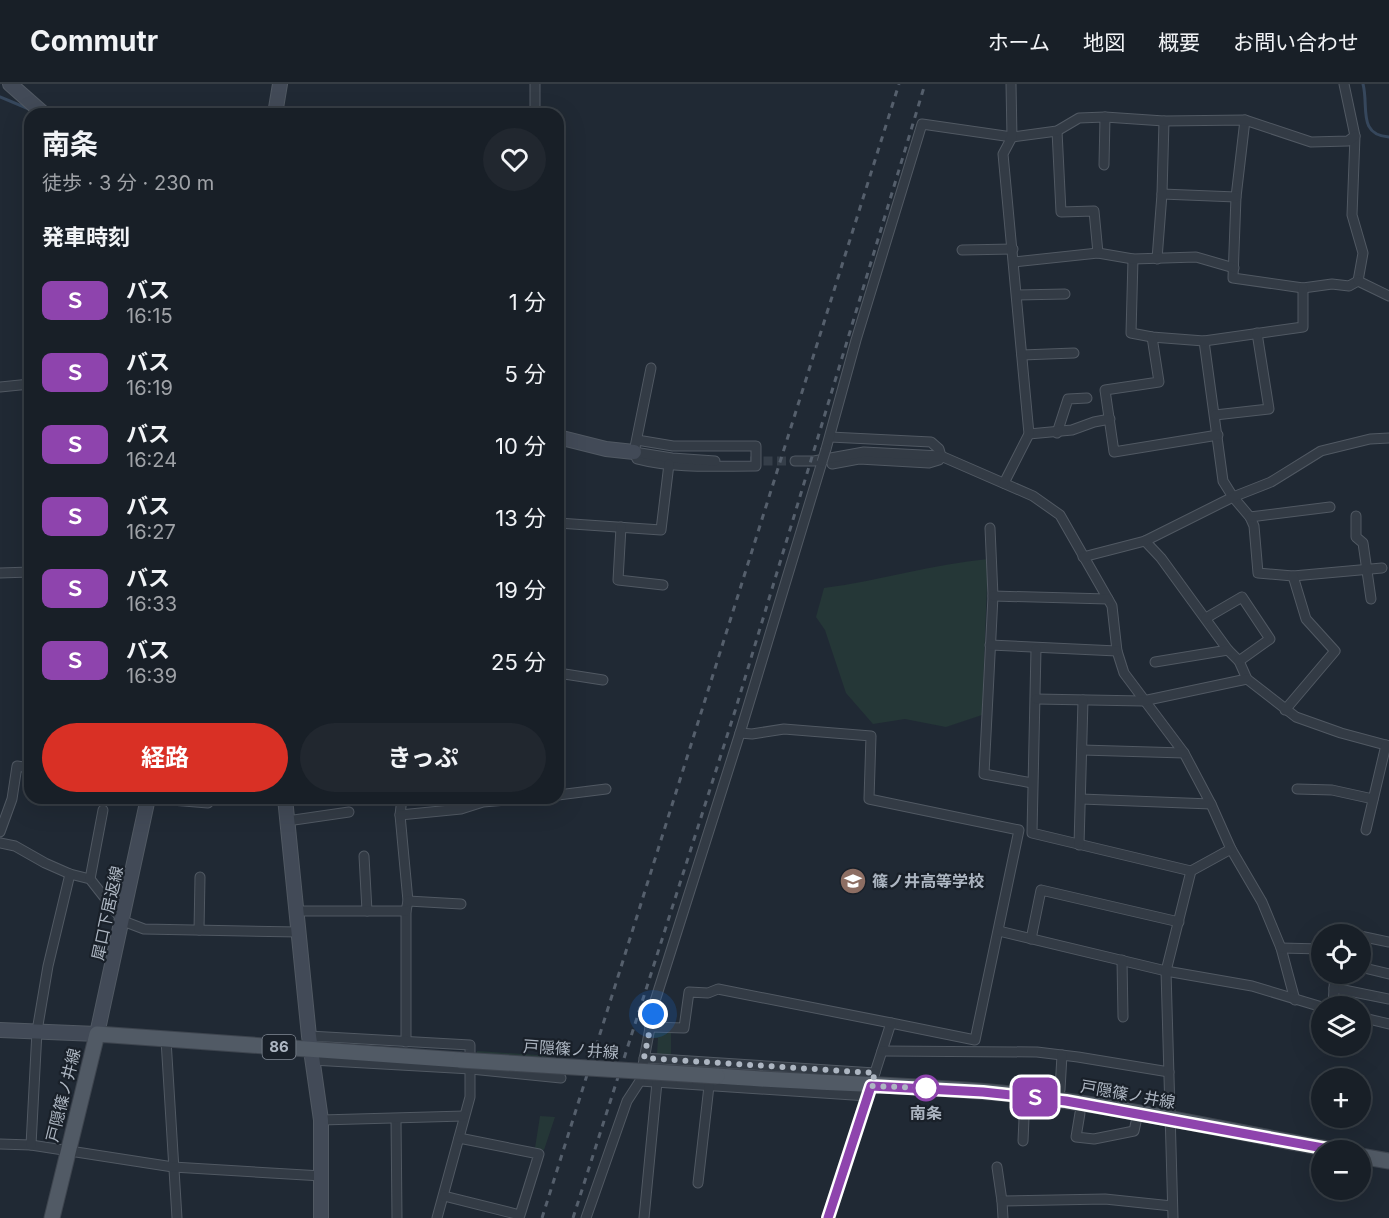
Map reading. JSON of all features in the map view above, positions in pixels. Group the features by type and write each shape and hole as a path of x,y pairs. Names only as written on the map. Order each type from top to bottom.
{"main road":[{"name":"戸隠篠ノ井線","path":"52,1218 97,1035 311,1048 465,1065 713,1081 871,1085 1025,1096 1138,1113 1311,1146"},
{"path":"1371,1158 1389,1161"}],"street":[{"path":"10,84 37,108"},
{"path":"276,108 279,84"},
{"path":"535,84 535,108"},
{"path":"1004,483 1029,434 1004,154 1012,137 1011,84"},
{"path":"1245,120 1236,197 1233,278 1303,288 1332,284 1350,286 1358,281 1363,254 1352,215 1355,136 1344,84"},
{"path":"586,1218 627,1101 639,1081 655,1002 740,733 922,124 1012,137 1057,131 1079,118 1105,117 1164,121 1245,120 1311,142 1348,141 1355,136"},
{"path":"1104,165 1105,117"},
{"path":"1157,259 1164,121"},
{"path":"1057,131 1061,212 1094,211 1098,254"},
{"path":"1162,194 1236,197"},
{"path":"962,250 1013,249"},
{"path":"1014,262 1098,254 1132,259 1196,257 1234,268"},
{"path":"1132,259 1131,333 1152,337 1204,341 1303,327 1303,288"},
{"path":"1358,281 1389,296"},
{"path":"1017,295 1065,294"},
{"path":"1215,415 1269,409 1257,333"},
{"path":"1152,337 1159,382 1105,390 1114,452 1218,435"},
{"path":"1204,341 1223,481 1250,517 1254,526 1258,573 1293,576 1382,568"},
{"path":"1022,355 1074,353"},
{"path":"564,438 606,449 635,446 756,447 756,466 701,466 637,459 635,446 651,368"},
{"path":"0,387 24,385"},
{"path":"1057,433 1068,399 1087,398"},
{"path":"1029,434 1057,433 1110,419"},
{"path":"830,436 931,442 939,449 941,456"},
{"path":"1083,557 1145,541 1233,497 1271,482 1321,451 1370,439 1389,438"},
{"path":"635,446 690,460 750,461"},
{"path":"795,461 864,452 941,456 1033,496 1060,515 1112,606 1117,651 1124,673 1184,753 1211,804 1231,849 1262,902 1281,948 1295,1000"},
{"path":"821,464 859,459 929,463 939,460 941,456"},
{"path":"564,523 662,530 669,464"},
{"path":"1250,517 1330,507"},
{"path":"1356,516 1356,537 1363,543 1371,599"},
{"path":"621,527 618,580 663,585"},
{"path":"990,528 993,596 984,774 1032,783"},
{"path":"1145,541 1161,558 1193,604 1239,661 1247,679 1296,717 1388,746 1372,799 1366,830"},
{"path":"0,573 24,572"},
{"path":"1285,710 1335,651 1306,619 1293,576"},
{"path":"993,596 1108,599"},
{"path":"1206,618 1242,597 1270,639 1239,661"},
{"path":"990,645 1036,649 1117,651"},
{"path":"1036,649 1032,833 1191,871 1231,849"},
{"path":"1155,662 1228,650"},
{"path":"564,674 603,680"},
{"path":"1035,699 1143,701 1247,679"},
{"path":"1079,845 1083,700"},
{"path":"740,733 753,735 784,729 871,736 869,799 1019,830 975,1040 975,1051"},
{"path":"1082,750 1184,753"},
{"path":"0,832 12,799 17,766 24,767"},
{"path":"564,794 606,789"},
{"path":"1297,789 1332,790 1372,799"},
{"path":"1081,800 1211,804"},
{"name":"犀口下居返線","path":"97,1035 147,804"},
{"path":"286,804 311,1048 321,1120 321,1218"},
{"path":"401,804 400,814 408,901 406,911 406,1042"},
{"path":"400,814 461,809 477,804"},
{"path":"90,879 103,810"},
{"path":"287,821 349,812"},
{"path":"89,820 100,826"},
{"path":"0,843 15,846 70,874 90,879 123,921 144,929 299,932"},
{"path":"364,856 367,911"},
{"path":"1173,1218 1167,971 1191,871"},
{"path":"31,1145 37,1031 48,966 70,874"},
{"path":"199,930 200,877"},
{"path":"1031,939 1041,891 1179,922"},
{"path":"408,901 461,904"},
{"path":"297,911 406,911"},
{"path":"999,932 1167,971 1252,986 1311,1004"},
{"path":"1371,938 1389,942"},
{"path":"1281,948 1311,949"},
{"path":"1122,960 1123,1017"},
{"path":"1371,970 1389,974"},
{"path":"1334,984 1334,996"},
{"path":"1334,988 1389,999"},
{"path":"650,1027 684,1028 689,992 708,993 718,989 975,1040"},
{"path":"1371,1020 1389,1024"},
{"path":"828,1218 891,1023"},
{"path":"0,1030 97,1035"},
{"path":"166,1040 177,1218"},
{"path":"311,1048 406,1042 470,1045 465,1065 470,1097 437,1218"},
{"path":"882,1051 1037,1052 1169,1072"},
{"path":"1060,1090 1062,1055"},
{"path":"644,1058 871,1085"},
{"path":"465,1065 561,1078"},
{"path":"639,1081 713,1081 698,1183"},
{"path":"644,1218 657,1082"},
{"path":"1023,1141 1025,1096"},
{"path":"1080,1113 1076,1137 1094,1138 1134,1131 1138,1113"},
{"path":"321,1120 464,1116"},
{"path":"396,1119 397,1218"},
{"path":"444,1196 520,1215 539,1154 459,1138"},
{"path":"0,1144 31,1145 173,1167 322,1176"},
{"path":"998,1167 1003,1218"},
{"path":"1002,1201 1105,1199 1172,1206"}],"shaded area":[{"path":"988,559 982,715 946,727 905,719 873,724 846,693 825,630 816,617 824,588"},
{"path":"655,1030 671,1030 671,1054 657,1054 658,1038 651,1038"},
{"path":"477,1051 551,1056 547,1071 477,1066"},
{"path":"540,1116 555,1117 544,1150 535,1148"}],"waterway":[{"path":"1363,84 1368,125 1372,131 1389,137"},
{"path":"0,97 27,108"}],"tunnel":[{"path":"750,461 795,461"}],"railway":[{"path":"542,1218 899,84"},
{"path":"573,1218 735,711 925,84"}],"bus line":[{"name":"Ｓ","path":"828,1218 871,1086 983,1092 1066,1101 1311,1146"}],"place":[{"name":"篠ノ井高等学校","path":"853,881"},
{"name":"南条","path":"926,1088"}],"route":[{"path":"653,1014 644,1058 875,1073 871,1086 926,1088"}]}
